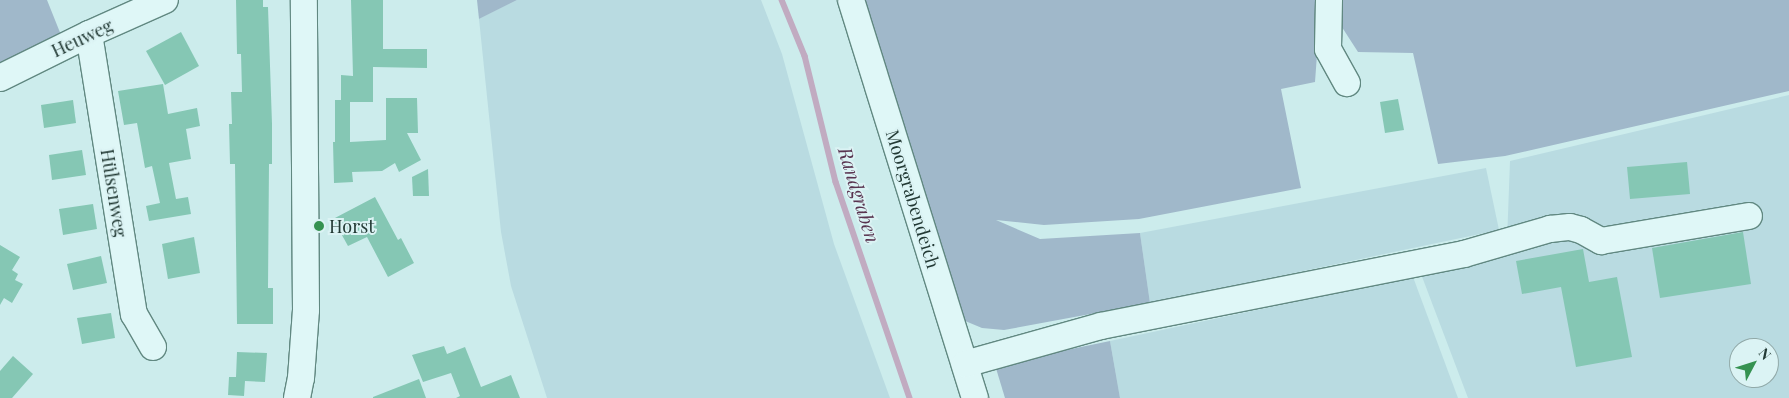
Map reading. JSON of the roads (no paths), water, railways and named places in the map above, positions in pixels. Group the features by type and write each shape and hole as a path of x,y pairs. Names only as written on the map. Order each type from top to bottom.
{"street":[{"name":"Heuweg","path":"0,78 89,34 165,0"},
{"path":"297,398 301,378 306,310 304,0"},
{"name":"Moorgrabendeich","path":"851,0 974,398"},
{"path":"1329,0 1328,49 1347,84"},
{"name":"Hülsenweg","path":"89,34 134,314 153,347"},
{"path":"965,364 1101,326 1464,254 1550,228 1570,227 1581,230 1601,241 1749,216"}],"waterway":[{"name":"Randgraben","path":"782,0 805,56 836,182 910,398"}],"place":[{"name":"Horst","path":"319,226"}]}
